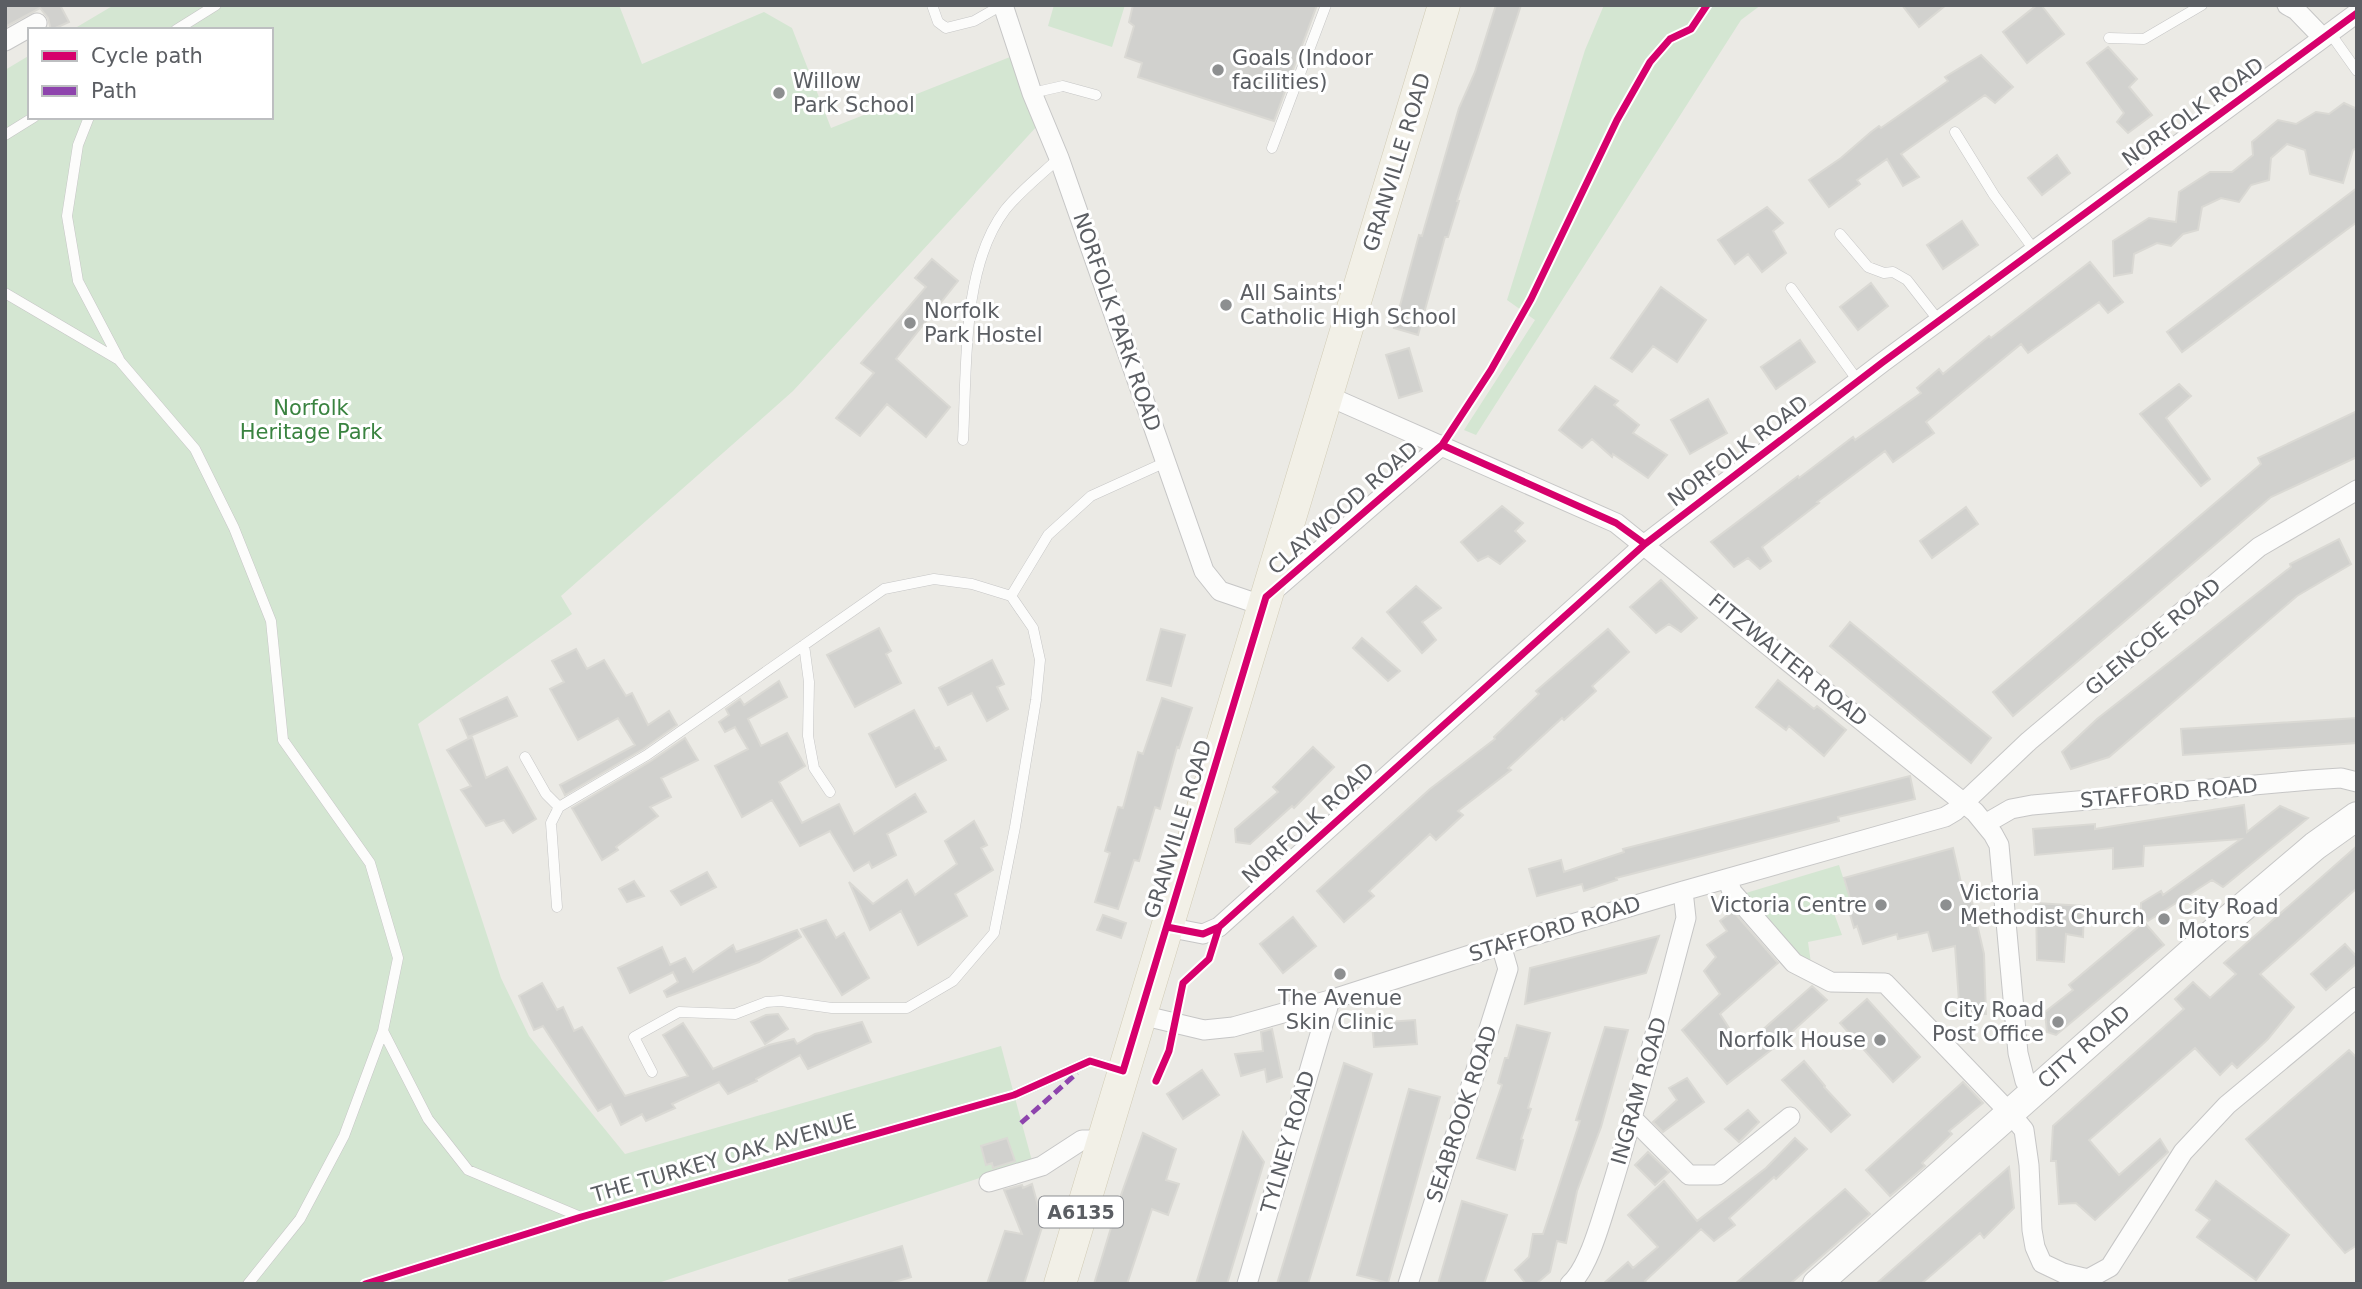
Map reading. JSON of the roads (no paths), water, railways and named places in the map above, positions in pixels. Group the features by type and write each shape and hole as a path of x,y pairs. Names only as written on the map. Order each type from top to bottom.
{"main road":[{"name":"GRANVILLE ROAD","path":"1060,1284 1444,5"},
{"name":"CITY ROAD","path":"1817,1284 2315,846 2357,816"}],"street":[{"name":"NORFOLK PARK ROAD","path":"1002,5 1032,93 1059,158 1204,571 1220,591 1265,601"},
{"path":"2287,5 2327,35"},
{"name":"NORFOLK ROAD","path":"1167,927 1203,934 1219,927 1645,544 1858,381 2357,13"},
{"path":"28,28 37,23"},
{"path":"5,41 28,28"},
{"name":"FITZWALTER ROAD","path":"1328,396 1616,523 1964,803 1985,824 1999,845 2018,1053 2025,1081 2034,1092"},
{"name":"CLAYWOOD ROAD","path":"1265,601 1442,445"},
{"name":"GLENCOE ROAD","path":"1964,803 2029,741 2259,547 2357,490"},
{"name":"STAFFORD ROAD","path":"1985,824 2011,809 2032,805 2310,780 2341,778 2357,782"},
{"name":"STAFFORD ROAD","path":"1141,1015 1191,1029 1217,1030 1329,1000 1684,891 1928,823 1945,817 1964,803"},
{"path":"1728,880 1732,892 1794,963 1831,982 1885,983 2010,1113 2024,1130 2029,1165 2032,1230 2042,1263 2063,1273 2088,1279 2109,1267 2183,1152 2227,1105 2357,996"},
{"name":"INGRAM ROAD","path":"1570,1284 1578,1277 1598,1231 1633,1119 1686,918 1684,891"},
{"name":"SEABROOK ROAD","path":"1408,1284 1508,970 1501,945"},
{"name":"TYLNEY ROAD","path":"1247,1284 1329,1000"},
{"path":"1633,1119 1689,1175 1718,1175 1790,1117"},
{"path":"989,1182 1042,1166 1082,1140 1102,1140"}],"lane":[{"path":"179,28 216,5"},
{"path":"932,5 938,22 946,29 974,21 1002,5"},
{"path":"1272,148 1326,5"},
{"path":"2109,38 2144,39 2202,5"},
{"path":"2327,35 2357,71"},
{"path":"1032,93 1063,86 1096,95"},
{"path":"5,135 31,119"},
{"path":"88,119 78,145 67,216 78,281 119,360 195,449 234,528 271,621 283,740 370,863 398,958 383,1031 344,1136 300,1219 248,1284"},
{"path":"1955,132 1994,195 2035,251"},
{"path":"963,440 973,285 983,249 1005,210 1059,158"},
{"path":"1840,234 1868,267 1884,273 1893,272 1907,280 1939,321"},
{"path":"1791,288 1858,381"},
{"path":"5,293 119,360"},
{"path":"1011,596 1048,535 1091,496 1166,462"},
{"path":"557,907 551,823 559,807 647,755 884,589 934,579 972,584 1011,596 1033,628 1040,660 1036,700 994,933 953,981 906,1008 832,1007 780,1001 766,1002 735,1014 679,1012 634,1037 652,1072"},
{"path":"804,645 809,682 808,736 814,768 830,792"},
{"path":"525,757 547,794 559,807"},
{"path":"383,1031 429,1119 468,1170 581,1217"},
{"name":"THE TURKEY OAK AVENUE","path":"365,1284 581,1217 1014,1095 1090,1061 1123,1071"}],"place":[{"name":"Goals (Indoor facilities)","path":"1218,70"},
{"name":"Willow Park School","path":"779,93"},
{"name":"All Saints' Catholic High School","path":"1226,305"},
{"name":"Norfolk Park Hostel","path":"910,323"},
{"name":"Victoria Centre","path":"1881,905"},
{"name":"Victoria Methodist Church","path":"1946,905"},
{"name":"City Road Motors","path":"2164,919"},
{"name":"The Avenue Skin Clinic","path":"1340,974"},
{"name":"City Road Post Office","path":"2058,1022"},
{"name":"Norfolk House","path":"1880,1040"}],"park label":[{"name":"Norfolk Heritage Park","path":"311,420"}]}
